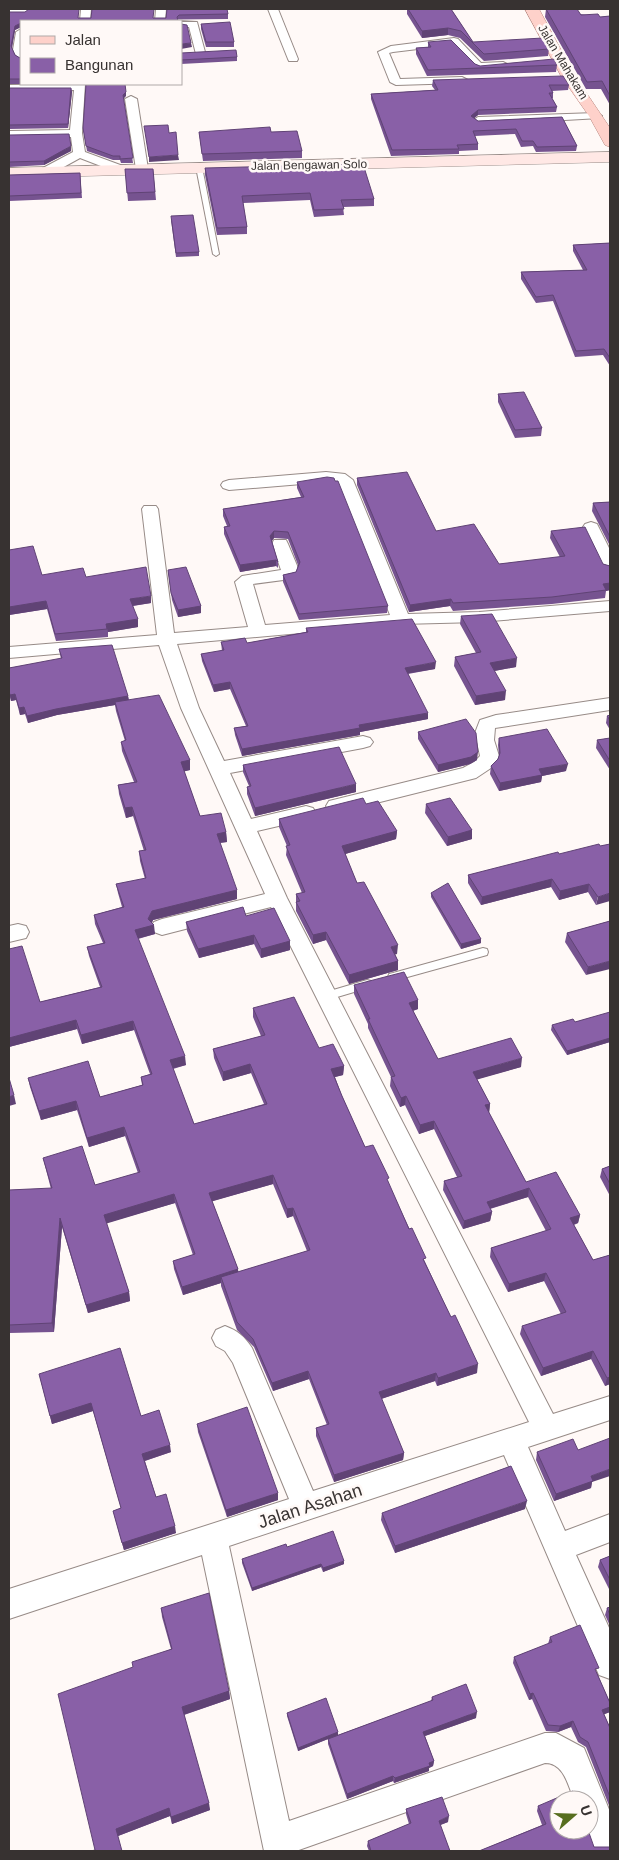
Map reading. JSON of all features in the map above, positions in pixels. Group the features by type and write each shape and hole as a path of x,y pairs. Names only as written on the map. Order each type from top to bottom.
{"main road":[{"name":"Jalan Mahakam","path":"532,9 564,76 596,116 610,142"},
{"name":"Jalan Bengawan Solo","path":"9,173 610,157"}],"street":[{"path":"273,9 293,59"},
{"path":"9,11 24,14"},
{"path":"182,24 197,24 195,53 215,52"},
{"path":"16,51 20,34"},
{"path":"473,80 396,82 383,52 448,40 456,42 478,66 514,64"},
{"path":"9,88 79,85 76,133 78,154"},
{"path":"131,99 142,169"},
{"path":"478,121 596,116"},
{"path":"9,134 76,133"},
{"path":"47,171 78,154 119,169"},
{"path":"229,485 326,477 339,477 345,480 401,619"},
{"path":"150,508 166,639 190,708 277,898 547,1430"},
{"path":"591,527 610,567"},
{"path":"258,631 244,582 289,573 290,568 280,544"},
{"path":"9,653 401,619 479,618 610,606"},
{"path":"246,827 367,800 469,773 486,766 490,759 484,731 487,724 496,721 610,704"},
{"path":"217,769 363,742"},
{"path":"162,927 277,898"},
{"path":"225,1338 234,1343 244,1356 306,1507"},
{"name":"Jalan Asahan","path":"9,1604 610,1408"},
{"path":"511,1440 610,1664"},
{"path":"559,1547 610,1528"},
{"path":"213,1538 279,1846 545,1748 556,1748 573,1759 610,1851"}],"lane":[{"path":"199,167 216,254"},
{"path":"327,996 483,952"}],"building":[{"path":"29,9 79,9 78,18 91,18 92,9 154,9 153,18 166,18 167,9 227,9 228,14 179,15 178,20 20,20 20,24 15,26 11,46 15,55 20,58 20,79 9,79 9,12 25,12"},
{"path":"408,9 451,9 473,42 543,38 549,49 484,54 461,31 448,28 422,31"},
{"path":"546,9 577,9 581,15 598,14 600,17 610,16 610,96 602,81 587,82"},
{"path":"230,22 234,42 206,42 201,24"},
{"path":"182,24 187,25 191,43 182,44"},
{"path":"451,40 475,64 480,66 554,59 557,65 428,70 416,48 431,47 428,42"},
{"path":"236,50 237,57 182,60 182,53"},
{"path":"563,76 569,85 549,85 553,93 549,93 557,107 478,110 471,116 478,121 562,117 577,146 537,147 533,141 522,141 516,129 473,131 478,144 457,145 459,149 392,150 371,94 438,90 433,80"},
{"path":"86,85 125,85 126,92 123,95 133,158 120,159 120,156 113,156 86,146 83,128"},
{"path":"9,88 71,88 68,124 9,125"},
{"path":"168,125 169,133 176,132 178,155 149,157 144,126"},
{"path":"270,127 271,132 297,131 302,151 202,154 199,132"},
{"path":"69,134 71,146 44,161 9,162 9,135"},
{"path":"363,164 374,199 341,200 344,209 314,210 310,193 242,196 247,227 217,228 205,168"},
{"path":"125,169 153,169 155,192 127,193"},
{"path":"80,173 81,193 9,196 9,175"},
{"path":"193,215 199,252 176,253 171,216"},
{"path":"610,243 610,358 604,349 576,351 553,295 536,297 521,272 587,270 573,245"},
{"path":"524,392 542,428 515,430 498,394"},
{"path":"407,472 436,531 474,524 499,564 565,556 551,531 585,527 603,564 610,566 610,583 603,584 606,590 552,597 453,603 451,599 410,605 357,478"},
{"path":"327,477 338,481 388,606 299,614 283,575 296,572 300,562 288,532 274,531 270,536 278,562 276,560 240,565 224,527 230,526 223,509 304,497 297,482"},
{"path":"610,502 610,537 593,503"},
{"path":"33,546 42,575 83,568 86,577 146,567 151,596 130,599 138,619 106,624 107,629 55,634 46,601 9,607 9,550"},
{"path":"186,567 201,606 178,610 171,593 168,570"},
{"path":"492,614 517,658 490,663 506,691 476,696 455,657 481,652 461,616"},
{"path":"412,619 436,662 405,668 428,713 359,725 360,728 242,749 234,728 248,726 230,682 213,685 201,654 224,650 221,642 245,638 247,643 308,632 306,628"},
{"path":"112,645 128,696 27,716 24,707 19,708 15,694 10,695 9,668 62,658 59,649"},
{"path":"159,695 190,760 181,762 200,816 221,813 226,832 217,834 237,890 152,911 148,919 154,925 135,930 185,1056 170,1060 194,1124 267,1104 250,1064 223,1072 213,1049 265,1035 253,1008 294,997 319,1048 333,1044 344,1066 331,1069 365,1147 373,1145 389,1178 387,1179 409,1229 412,1228 426,1258 423,1259 451,1317 455,1315 478,1364 438,1378 436,1373 379,1392 404,1453 334,1475 316,1428 329,1424 308,1371 272,1383 253,1339 237,1322 221,1277 310,1250 293,1208 287,1209 273,1175 209,1193 238,1269 182,1287 173,1261 195,1254 174,1194 104,1215 129,1292 86,1305 60,1218 52,1323 9,1325 9,1190 52,1188 43,1158 82,1146 95,1185 140,1172 124,1127 87,1138 76,1101 39,1111 28,1078 88,1061 100,1097 143,1085 141,1077 152,1074 133,1021 81,1035 76,1020 9,1038 9,949 22,946 40,1002 102,987 87,947 105,943 94,915 124,907 116,884 146,878 139,851 146,850 132,807 125,808 118,785 137,782 121,742 126,740 115,702"},
{"path":"466,719 476,733 478,752 471,757 438,765 418,732"},
{"path":"547,729 568,764 539,769 542,775 500,783 491,766 498,759 500,753 499,738"},
{"path":"610,738 610,761 597,740"},
{"path":"339,747 356,784 255,808 247,787 251,786 243,765"},
{"path":"363,798 366,804 378,801 397,831 342,846 357,883 364,882 398,945 391,947 398,961 349,975 326,932 313,935 296,902 300,901 296,894 305,892 286,846 290,845 279,819"},
{"path":"450,798 472,830 448,837 426,804"},
{"path":"599,844 600,846 610,844 610,893 598,897 589,884 560,891 552,879 482,897 468,875 558,852 559,854"},
{"path":"448,883 481,939 461,944 431,893"},
{"path":"243,907 246,916 274,908 290,941 261,949 254,935 198,949 186,922"},
{"path":"610,921 610,961 588,967 567,933"},
{"path":"404,972 418,1000 409,1003 438,1059 511,1038 522,1058 473,1072 490,1104 485,1105 526,1182 556,1172 580,1215 570,1218 593,1260 610,1255 610,1377 607,1378 593,1351 543,1368 522,1326 566,1312 546,1273 509,1284 491,1248 551,1229 529,1188 487,1202 492,1212 464,1221 444,1181 462,1176 434,1121 420,1125 406,1096 401,1098 391,1077 395,1076 354,985"},
{"path":"610,1012 610,1038 567,1051 552,1025 573,1019 575,1022"},
{"path":"9,1078 14,1095 9,1097"},
{"path":"610,1166 610,1184 602,1169"},
{"path":"120,1348 141,1416 159,1410 170,1445 142,1454 156,1497 166,1494 175,1526 122,1543 113,1511 121,1508 91,1403 50,1416 39,1374"},
{"path":"247,1407 278,1493 226,1510 197,1424"},
{"path":"610,1438 610,1469 591,1476 593,1481 556,1494 537,1452 573,1439 578,1450"},
{"path":"511,1466 527,1501 395,1546 382,1513"},
{"path":"333,1531 344,1561 323,1568 321,1564 252,1588 242,1559 286,1544 287,1547"},
{"path":"610,1556 610,1580 600,1560"},
{"path":"209,1593 229,1691 182,1707 209,1803 171,1817 169,1808 116,1829 122,1851 91,1851 95,1850 58,1694 133,1667 132,1662 172,1649 161,1608"},
{"path":"580,1625 599,1668 595,1669 610,1703 610,1707 602,1710 610,1728 610,1797 588,1742 580,1737 573,1721 560,1726 548,1725 533,1693 530,1694 514,1657 552,1642 550,1637"},
{"path":"466,1684 477,1712 423,1732 434,1761 429,1763 430,1766 395,1778 393,1776 347,1794 328,1739 433,1700 432,1697"},
{"path":"326,1698 338,1732 298,1748 287,1713"},
{"path":"442,1797 449,1816 439,1821 450,1851 371,1851 368,1841 411,1823 406,1809"},
{"path":"549,1801 549,1840 592,1840 594,1847 610,1847 610,1851 479,1851 546,1824 538,1806"}]}
